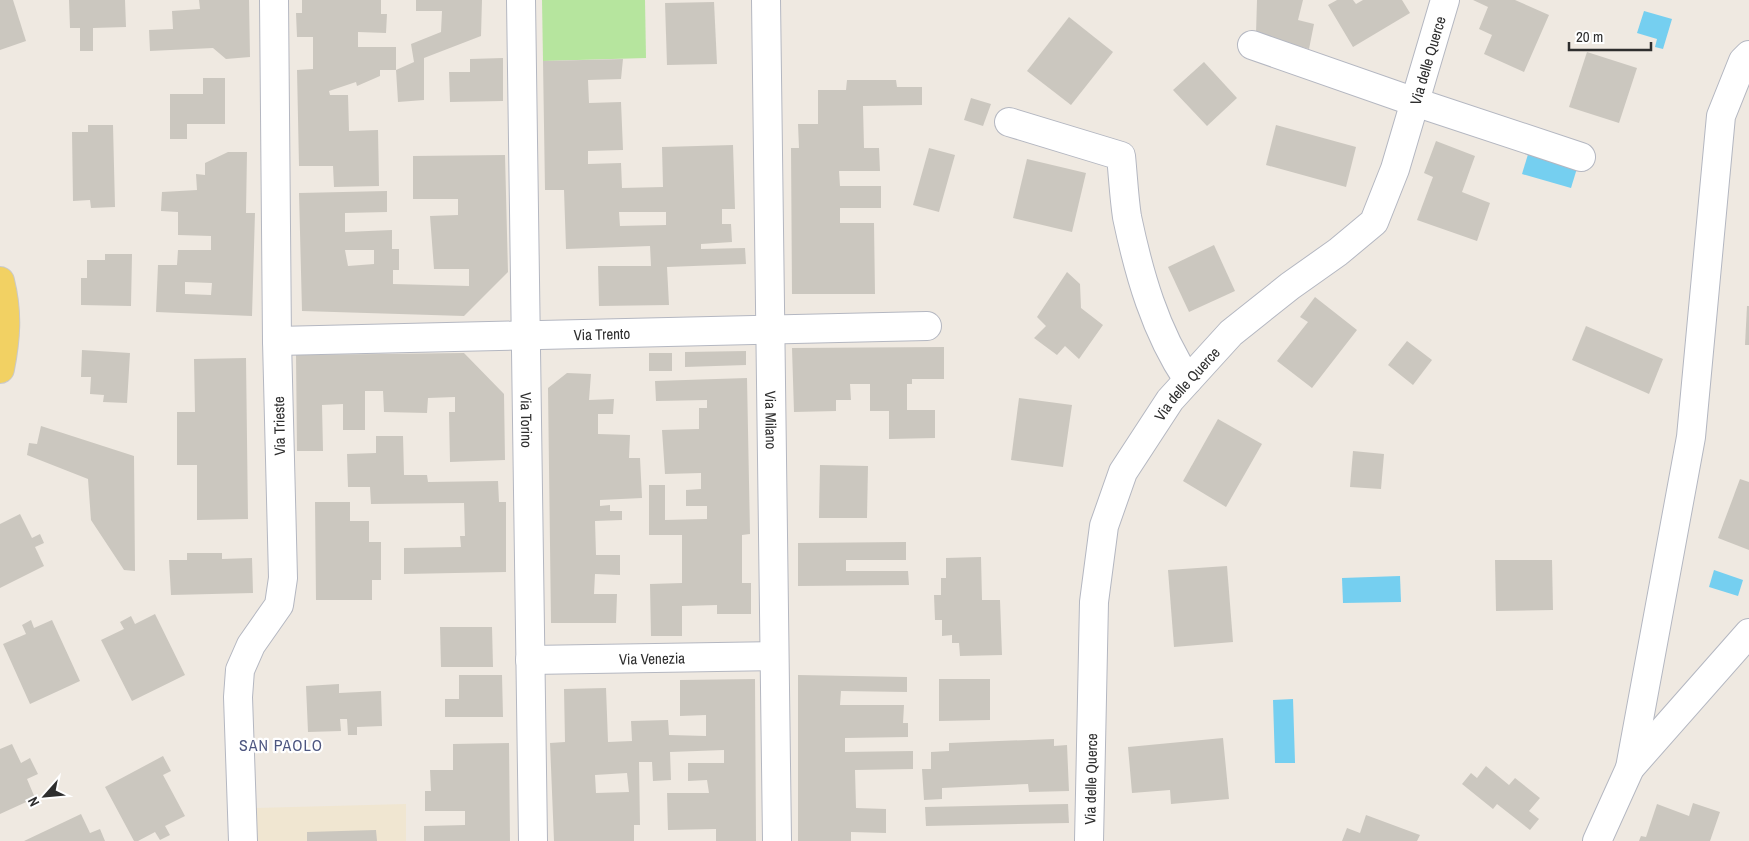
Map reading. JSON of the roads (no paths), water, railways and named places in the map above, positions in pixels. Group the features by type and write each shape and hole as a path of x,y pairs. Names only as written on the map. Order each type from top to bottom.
{"main road":[{"path":"0,281 5,302 5,340 0,369"}],"street":[{"name":"Via Trieste","path":"243,841 238,697 240,670 251,645 279,604 283,578 277,340 274,0"},
{"name":"Via Torino","path":"520,0 533,841"},
{"name":"Via Milano","path":"766,0 777,841"},
{"name":"Via delle Querce","path":"1089,841 1094,602 1104,526 1123,472 1170,400 1232,333 1374,222 1395,169 1445,0"},
{"path":"1252,45 1581,157"},
{"path":"1597,841 1630,768 1691,438 1721,116 1743,60 1749,54"},
{"path":"1009,122 1121,156 1127,215 1147,299 1172,357 1188,380"},
{"name":"Via Trento","path":"277,340 770,331 927,326"},
{"path":"1630,768 1749,633"},
{"name":"Via Venezia","path":"530,660 774,656"}],"water":[{"path":"1644,11 1672,19 1663,49 1655,47 1657,39 1637,33"},
{"path":"1529,151 1578,165 1571,188 1522,174"},
{"path":"1714,570 1743,580 1738,596 1709,587"},
{"path":"1400,576 1401,602 1343,603 1342,578"},
{"path":"1293,699 1295,763 1275,763 1273,700"}],"district":[{"name":"SAN PAOLO","path":"281,745"}]}
